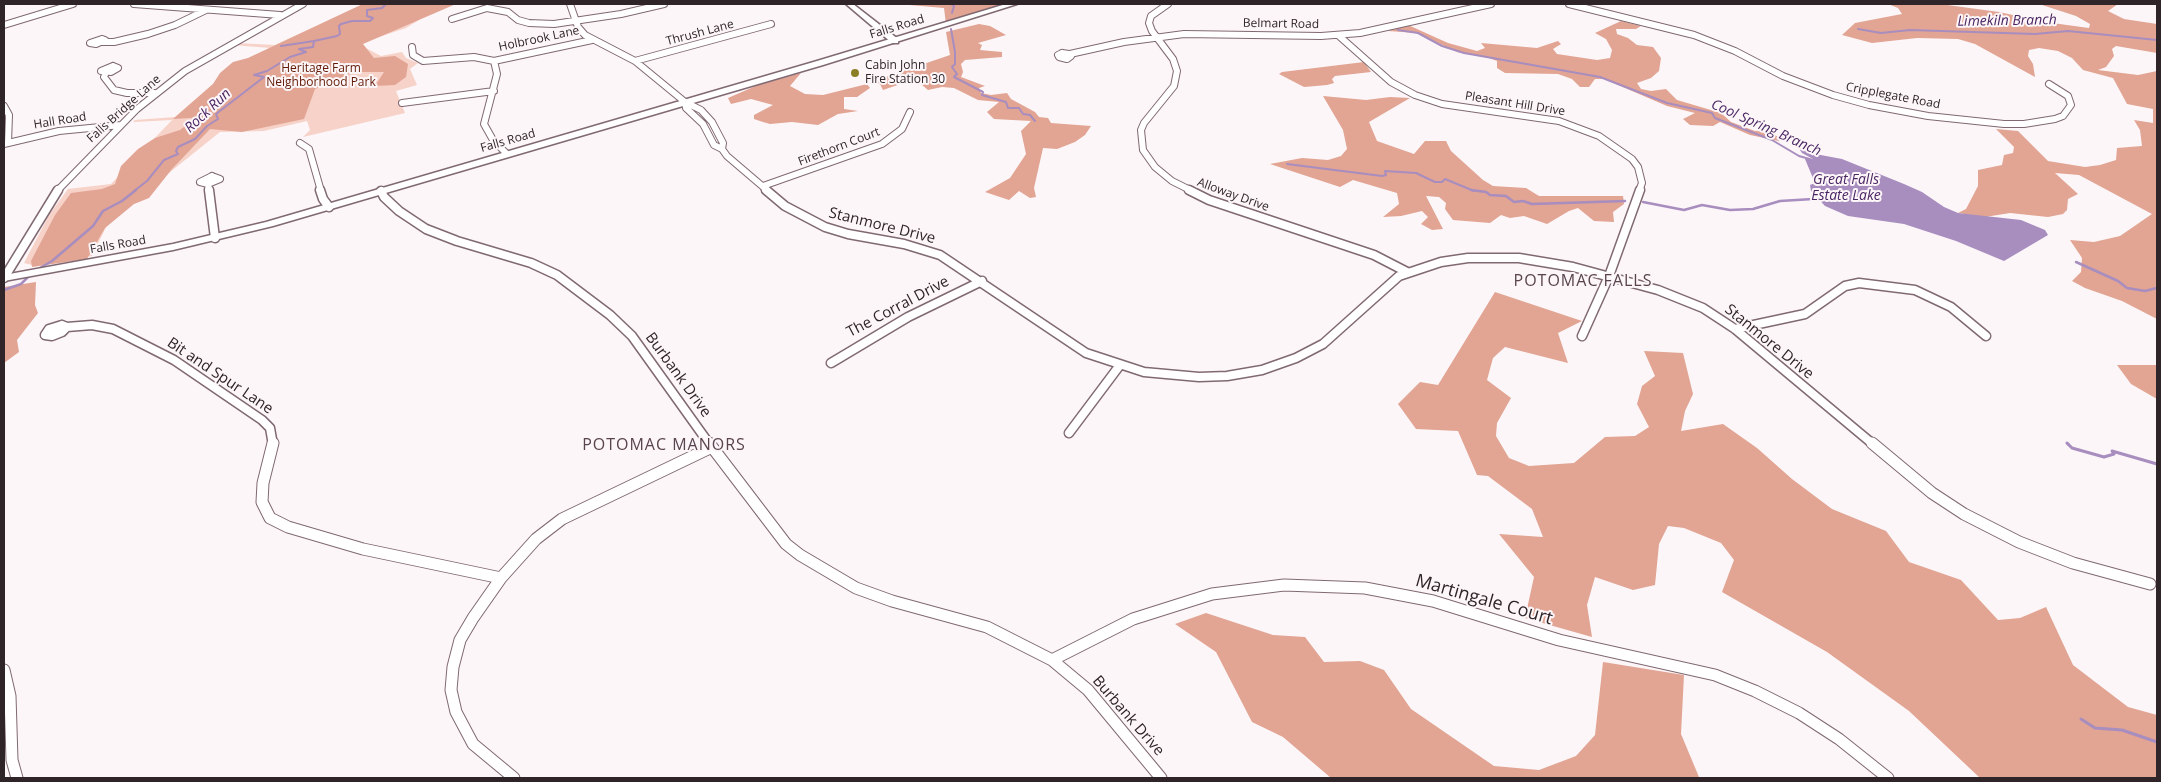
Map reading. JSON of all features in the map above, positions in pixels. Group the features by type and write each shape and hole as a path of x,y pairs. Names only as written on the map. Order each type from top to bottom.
{"main road":[{"name":"Falls Road","path":"4,278 130,256 215,238 329,207 895,41 1013,4"}],"street":[{"path":"4,24 73,4"},
{"path":"134,4 280,16"},
{"name":"Falls Bridge Lane","path":"4,278 58,189 155,93 210,54 303,4"},
{"path":"570,4 581,32 592,40"},
{"path":"452,19 487,8 508,12 518,20 529,23 554,24 621,14 664,4"},
{"path":"849,4 895,41"},
{"name":"Alloway Drive","path":"1168,4 1151,16 1150,27 1173,59 1177,71 1174,86 1144,123 1142,130 1143,150 1155,166 1172,181 1209,200 1374,255 1407,272"},
{"name":"Belmart Road","path":"1070,54 1157,37 1202,33 1338,35 1380,30 1487,4"},
{"name":"Cripplegate Road","path":"1569,4 1694,35 1735,51 1783,76 1833,95 1869,105 1926,115 2004,124 2034,123 2055,119 2063,116 2071,105 2068,96 2049,84"},
{"path":"102,42 114,42 148,34 175,25 206,10"},
{"name":"Thrush Lane","path":"635,61 771,24"},
{"name":"Pleasant Hill Drive","path":"1338,35 1391,82 1415,95 1442,104 1560,121 1599,136 1623,151 1638,167 1642,184 1609,276 1582,336"},
{"name":"Holbrook Lane","path":"412,47 413,56 423,61 474,57 494,60 592,40"},
{"name":"Stanmore Drive","path":"592,40 635,61 685,102 686,108 703,124 714,145 722,149 793,211 825,227 926,250 955,263 1086,353 1120,365 1162,375 1199,377 1227,376 1262,370 1296,358 1323,344 1383,288 1407,272 1441,262 1494,257 1544,261 1609,276 1685,300 1714,315 1735,329 1910,475 1964,514 2019,542 2068,561 2150,584"},
{"path":"494,60 497,74 484,124 493,140 507,154"},
{"path":"106,72 104,77 114,90 127,93 155,93"},
{"path":"402,103 494,91"},
{"path":"4,106 9,115 6,144"},
{"name":"Firethorn Court","path":"763,186 882,144 902,129 910,112"},
{"name":"Hall Road","path":"6,144 59,131 121,125"},
{"path":"300,143 310,149 323,198 329,207"},
{"path":"208,184 215,238"},
{"name":"Burbank Drive","path":"381,191 384,197 399,211 426,229 457,241 531,263 557,275 578,290 632,336 673,396 786,544 829,575 856,588 892,601 987,627 1052,660 1088,690 1161,778"},
{"name":"The Corral Drive","path":"831,363 908,317 982,281"},
{"path":"1735,329 1805,314 1845,286 1880,284 1915,290 1951,307 1986,336"},
{"name":"Bit and Spur Lane","path":"67,327 92,325 113,329 174,360 262,420 270,428 273,444 263,483 262,502 270,518 288,527 363,549 501,578"},
{"path":"1070,434 1120,365"},
{"path":"514,778 473,744 456,712 451,690 453,667 460,640 501,578 536,539 562,519 712,447"},
{"name":"Martingale Court","path":"1052,660 1133,619 1212,594 1284,585 1365,588 1433,602 1559,640 1682,666 1715,675 1755,691 1800,713 1839,738 1883,776"},
{"path":"4,670 10,696 12,760 17,778"}],"green space":[{"name":"Heritage Farm Neighborhood Park","path":"363,4 419,20 406,28 358,44 381,56 402,52 406,58 418,63 410,69 417,85 396,91 405,113 303,137 310,130 307,121 264,131 220,132 109,221 92,256 32,265 24,263 49,215 68,189 111,184 172,120 133,122 135,120 175,117 236,64 270,48 233,45 236,43 275,45"},
{"name":"Heritage Farm Neighborhood Park","path":"363,4 456,4 363,44 374,58 395,56 408,64 406,77 395,85 375,86 384,72 355,72 315,89 304,119 242,132 210,129 172,169 149,198 134,204 105,228 87,259 32,267 31,261 55,215 71,193 102,189 115,184 121,166 138,149 155,138 180,130 188,124 192,118 173,119 213,84 220,73 233,62 248,58"},
{"path":"898,4 1008,4 970,17 959,17 946,24 944,8"},
{"path":"1888,4 1940,4 2089,28 2090,24 2076,16 2039,4 2118,4 2108,11 2124,19 2157,24 2157,53 2116,46 2112,49 2114,56 2106,67 2098,70 2138,75 2157,71 2157,319 2122,301 2085,288 2072,281 2081,272 2082,258 2070,240 2094,242 2120,236 2152,214 2079,175 2055,173 2078,194 2068,199 2067,210 2063,214 2048,217 2010,213 1985,217 1958,213 1966,209 1978,186 1978,170 2002,165 2004,155 2013,153 2014,147 1996,129 2018,131 2048,161 2085,167 2116,160 2117,148 2142,146 2140,130 2134,120 2153,123 2153,109 2127,104 2113,78 2083,70 2072,58 2058,51 2039,48 2029,50 2028,56 2033,64 2035,77 1975,44 1958,39 1917,38 1872,43 1842,35 1855,23 1902,14 1898,8"},
{"path":"1621,21 1641,26 1636,29 1616,29 1617,34 1628,38 1637,45 1653,47 1661,58 1659,71 1651,78 1637,83 1641,89 1651,91 1666,89 1677,100 1721,113 1731,122 1755,131 1764,130 1781,138 1779,141 1750,135 1720,122 1713,126 1690,125 1683,119 1695,113 1667,106 1604,79 1595,79 1589,87 1580,87 1572,79 1558,74 1505,73 1497,68 1497,61 1489,58 1457,52 1417,33 1388,31 1408,25 1448,43 1477,51 1485,48 1481,43 1537,48 1558,41 1561,44 1553,49 1557,54 1597,60 1610,58 1612,50 1606,39 1595,33"},
{"path":"979,24 990,26 1006,35 978,43 982,45 980,50 1002,52 1002,57 965,60 961,64 963,72 961,77 985,86 979,88 981,93 991,95 1007,93 1011,99 1035,112 1039,117 1048,118 1051,123 1091,126 1085,135 1075,142 1057,149 1043,148 1034,188 1036,197 1030,198 1019,191 1009,200 985,192 1010,178 1026,154 1021,131 1031,121 994,119 987,112 999,102 978,100 954,88 942,87 928,90 915,79 883,90 880,84 874,81 950,55 946,32"},
{"path":"1364,62 1371,72 1335,76 1332,79 1334,83 1327,85 1304,87 1279,74 1282,72"},
{"path":"801,73 790,86 805,94 823,95 867,84 870,88 857,97 844,97 844,109 858,111 838,114 818,125 792,122 770,124 763,122 754,119 754,115 773,105 751,99 731,104 728,98 758,85"},
{"path":"1323,96 1366,100 1390,97 1410,98 1369,122 1377,141 1414,154 1425,141 1446,141 1451,151 1483,180 1493,186 1526,188 1539,196 1623,196 1624,204 1613,212 1614,222 1594,221 1578,208 1547,224 1524,216 1510,218 1501,215 1490,223 1453,220 1445,209 1446,203 1439,197 1426,196 1443,229 1432,230 1421,224 1428,217 1422,211 1401,216 1383,217 1399,204 1397,193 1353,180 1340,187 1270,164 1302,158 1328,160 1341,156 1347,149 1343,130"},
{"path":"36,282 35,305 38,313 17,340 19,352 4,363 4,287"},
{"path":"1495,292 1582,321 1558,333 1568,363 1505,347 1493,358 1487,380 1511,398 1497,423 1496,436 1509,458 1529,466 1574,463 1605,437 1635,436 1649,427 1637,404 1642,386 1655,376 1644,351 1683,353 1693,394 1685,411 1681,431 1723,424 1757,448 1792,479 1832,509 1886,531 1909,562 1961,580 1998,620 2020,618 2046,607 2073,665 2128,707 2157,715 2157,778 1980,778 1909,711 1827,652 1722,592 1734,560 1721,543 1684,528 1668,526 1659,544 1655,585 1633,590 1595,577 1587,605 1592,637 1525,618 1534,577 1499,534 1543,537 1532,509 1488,476 1477,475 1458,431 1416,429 1398,404 1420,382 1438,385"},
{"path":"2117,365 2157,365 2157,399 2131,384"},
{"path":"1206,613 1273,635 1305,637 1324,662 1360,661 1384,670 1411,709 1494,766 1539,770 1576,756 1595,735 1603,662 1684,675 1681,734 1699,777 1331,778 1283,737 1252,722 1216,652 1175,624"}],"water":[{"name":"Great Falls Estate Lake","path":"1803,147 1810,153 1842,159 1904,184 1958,213 2021,220 2045,230 2048,235 2004,261 1956,241 1904,224 1848,216 1825,206 1811,191 1810,185 1815,183 1805,159 1813,159 1802,153 1800,150"}],"waterway":[{"name":"Rock Run","path":"314,41 337,36 340,34 339,26 341,24 352,21 370,21 373,18 367,16 367,10 382,8 386,4"},
{"path":"951,4 954,6 952,13"},
{"path":"951,29 955,52 955,64 952,67 957,74 954,77 983,92 982,95 1006,102 1008,108 1019,108 1023,114 1030,115 1035,121"},
{"name":"Limekiln Branch","path":"1858,29 1881,33 1910,30 2035,34 2068,31 2157,40"},
{"name":"Cool Spring Branch","path":"1398,30 1418,33 1442,46 1464,53 1600,77 1667,103 1712,113 1715,118 1772,140 1799,156 1813,160"},
{"name":"Rock Run","path":"134,191 147,181 164,160 178,154 176,151 178,147 195,139 207,126 218,119 216,114 264,77 254,75 267,71 290,57 306,52 299,49 313,47 314,41"},
{"path":"281,46 314,41"},
{"path":"1287,164 1382,176 1386,175 1385,171 1416,173 1435,182 1442,182 1445,179 1472,190"},
{"name":"Rock Run","path":"40,268 52,261 93,226 103,211 122,201 136,190"},
{"path":"1472,190 1486,192 1490,195 1506,196 1514,202 1523,201 1532,204 1625,201"},
{"path":"1643,202 1684,210 1702,205 1730,210 1753,209 1780,201 1813,199 1824,201"},
{"name":"Cool Spring Branch","path":"2076,262 2118,281 2127,288 2145,291 2157,288"},
{"name":"Rock Run","path":"4,290 21,284 29,276"},
{"path":"2067,443 2072,448 2104,457 2114,454 2112,451 2157,464"},
{"path":"2081,719 2095,728 2122,730 2157,742"}],"place":[{"name":"Cabin John Fire Station 30","path":"855,73"}],"district":[{"name":"POTOMAC FALLS","path":"1583,281"},
{"name":"POTOMAC MANORS","path":"664,445"}]}
